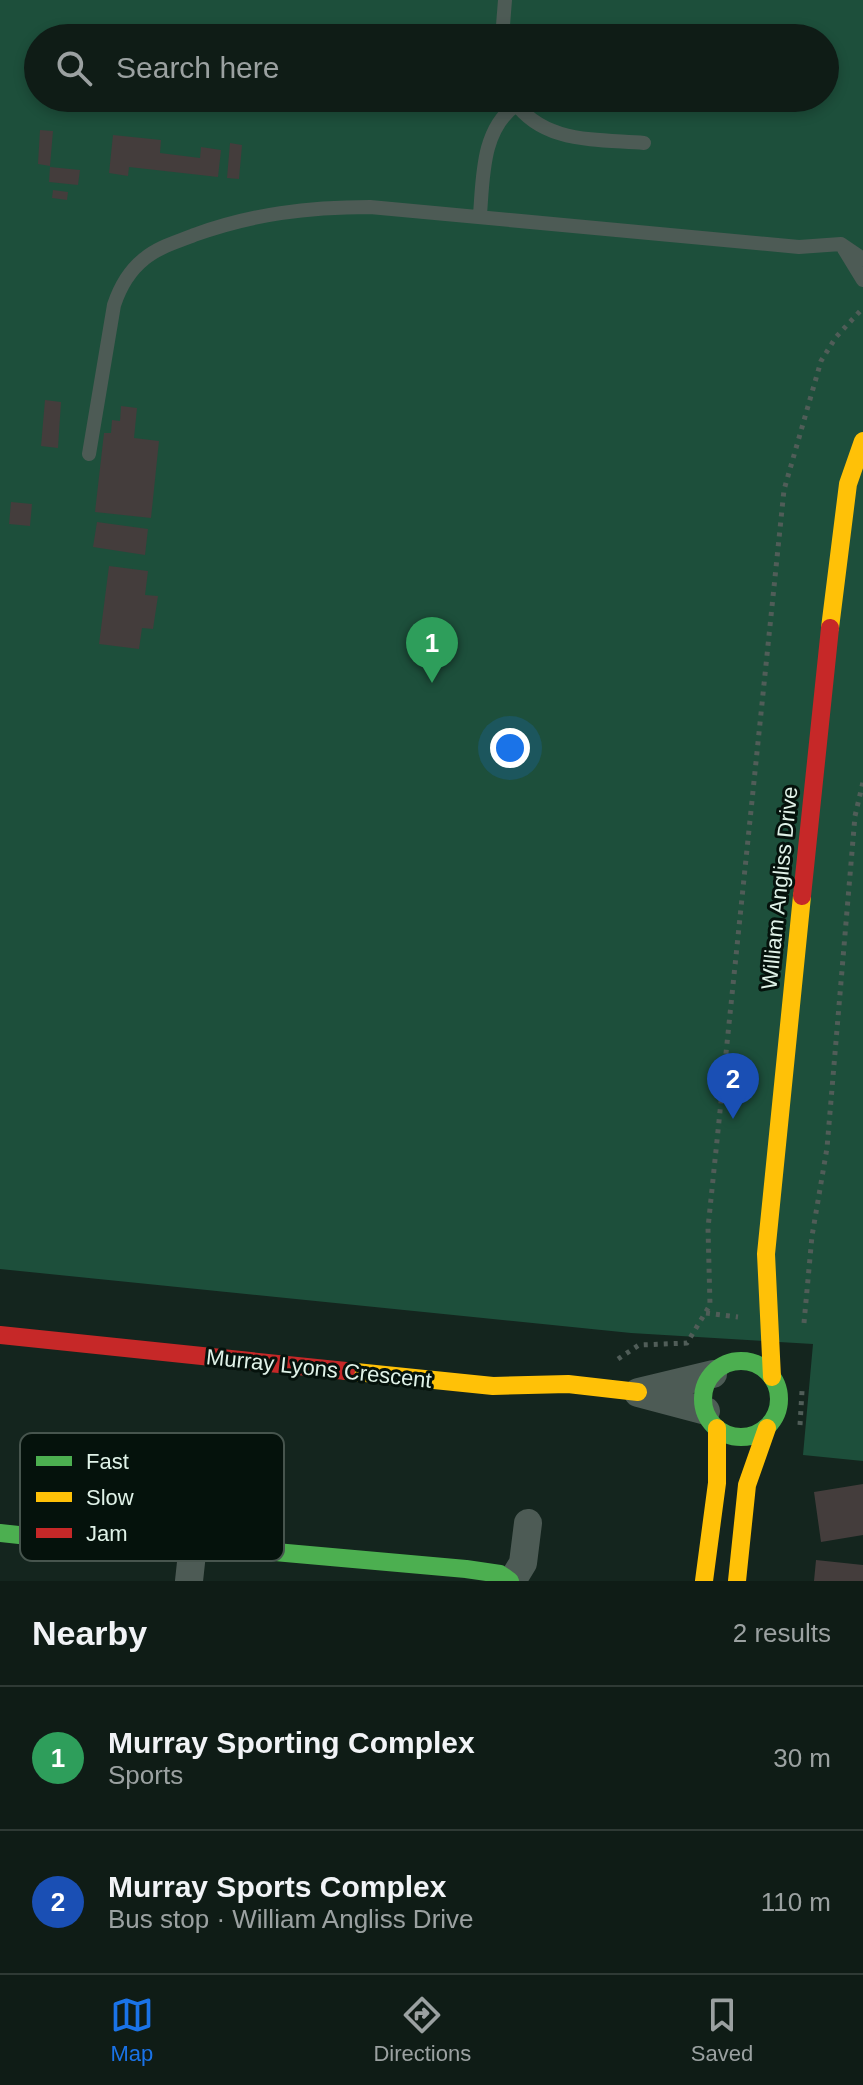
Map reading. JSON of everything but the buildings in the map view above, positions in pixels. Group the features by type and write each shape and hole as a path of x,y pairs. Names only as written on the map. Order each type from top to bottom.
{"street":[{"name":"William Angliss Drive","path":"772,1377 766,1254 842,527 848,484 863,441"},
{"path":"842,527 863,492"},
{"name":"William Angliss Drive","path":"749,1312 766,1254"},
{"name":"Murray Lyons Crescent","path":"0,1335 493,1386 568,1384 638,1392 711,1420"},
{"path":"704,1581 717,1483 706,1385 720,1369 736,1341"},
{"path":"720,1369 751,1362 772,1377 779,1403 747,1485 737,1581"},
{"name":"Murray Lyons Crescent","path":"638,1392 720,1369"},
{"path":"711,1420 742,1437 767,1428"},
{"path":"284,1552 466,1569 500,1574 511,1581 523,1563 528,1523"},
{"path":"0,1533 20,1535"},
{"path":"189,1581 191,1561"}],"lane":[{"path":"503,24 505,0"},
{"path":"480,215 484,163 504,112"},
{"path":"523,112 532,122 564,136 644,143"},
{"path":"89,454 114,305 131,272 159,249 236,220 307,208 370,207 799,247 841,244 863,259"},
{"path":"841,244 863,280"}],"path":[{"path":"661,1357 662,1346 687,1343 710,1305 708,1228 784,490 821,361 836,337 863,308"},
{"path":"804,1324 812,1236 827,1148 855,816 863,782"},
{"path":"706,1313 725,1315"}],"green space":[{"path":"0,0 863,0 863,1461 803,1455 813,1344 631,1333 0,1269"}],"traffic: fast":[{"path":"741,1361 755,1364 768,1372 776,1385 779,1399 776,1413 768,1426 755,1434 741,1437 727,1434 714,1426 706,1413 703,1399 706,1385 714,1372 727,1364 741,1361"},
{"path":"0,1533 20,1535"},
{"path":"284,1553 466,1569 500,1574 510,1581"}],"traffic: slow":[{"path":"830,628 848,484 863,441"},
{"path":"772,1377 766,1254 802,896"},
{"path":"346,1371 493,1386 568,1384 638,1392"},
{"path":"704,1581 717,1483 717,1428"},
{"path":"737,1581 747,1485 767,1428"}],"traffic: jam":[{"path":"802,896 830,628"},
{"path":"0,1335 346,1371"}],"place":[{"name":"Murray Sporting Complex","path":"432,683"},
{"name":"Murray Sports Complex","path":"733,1119"}]}
